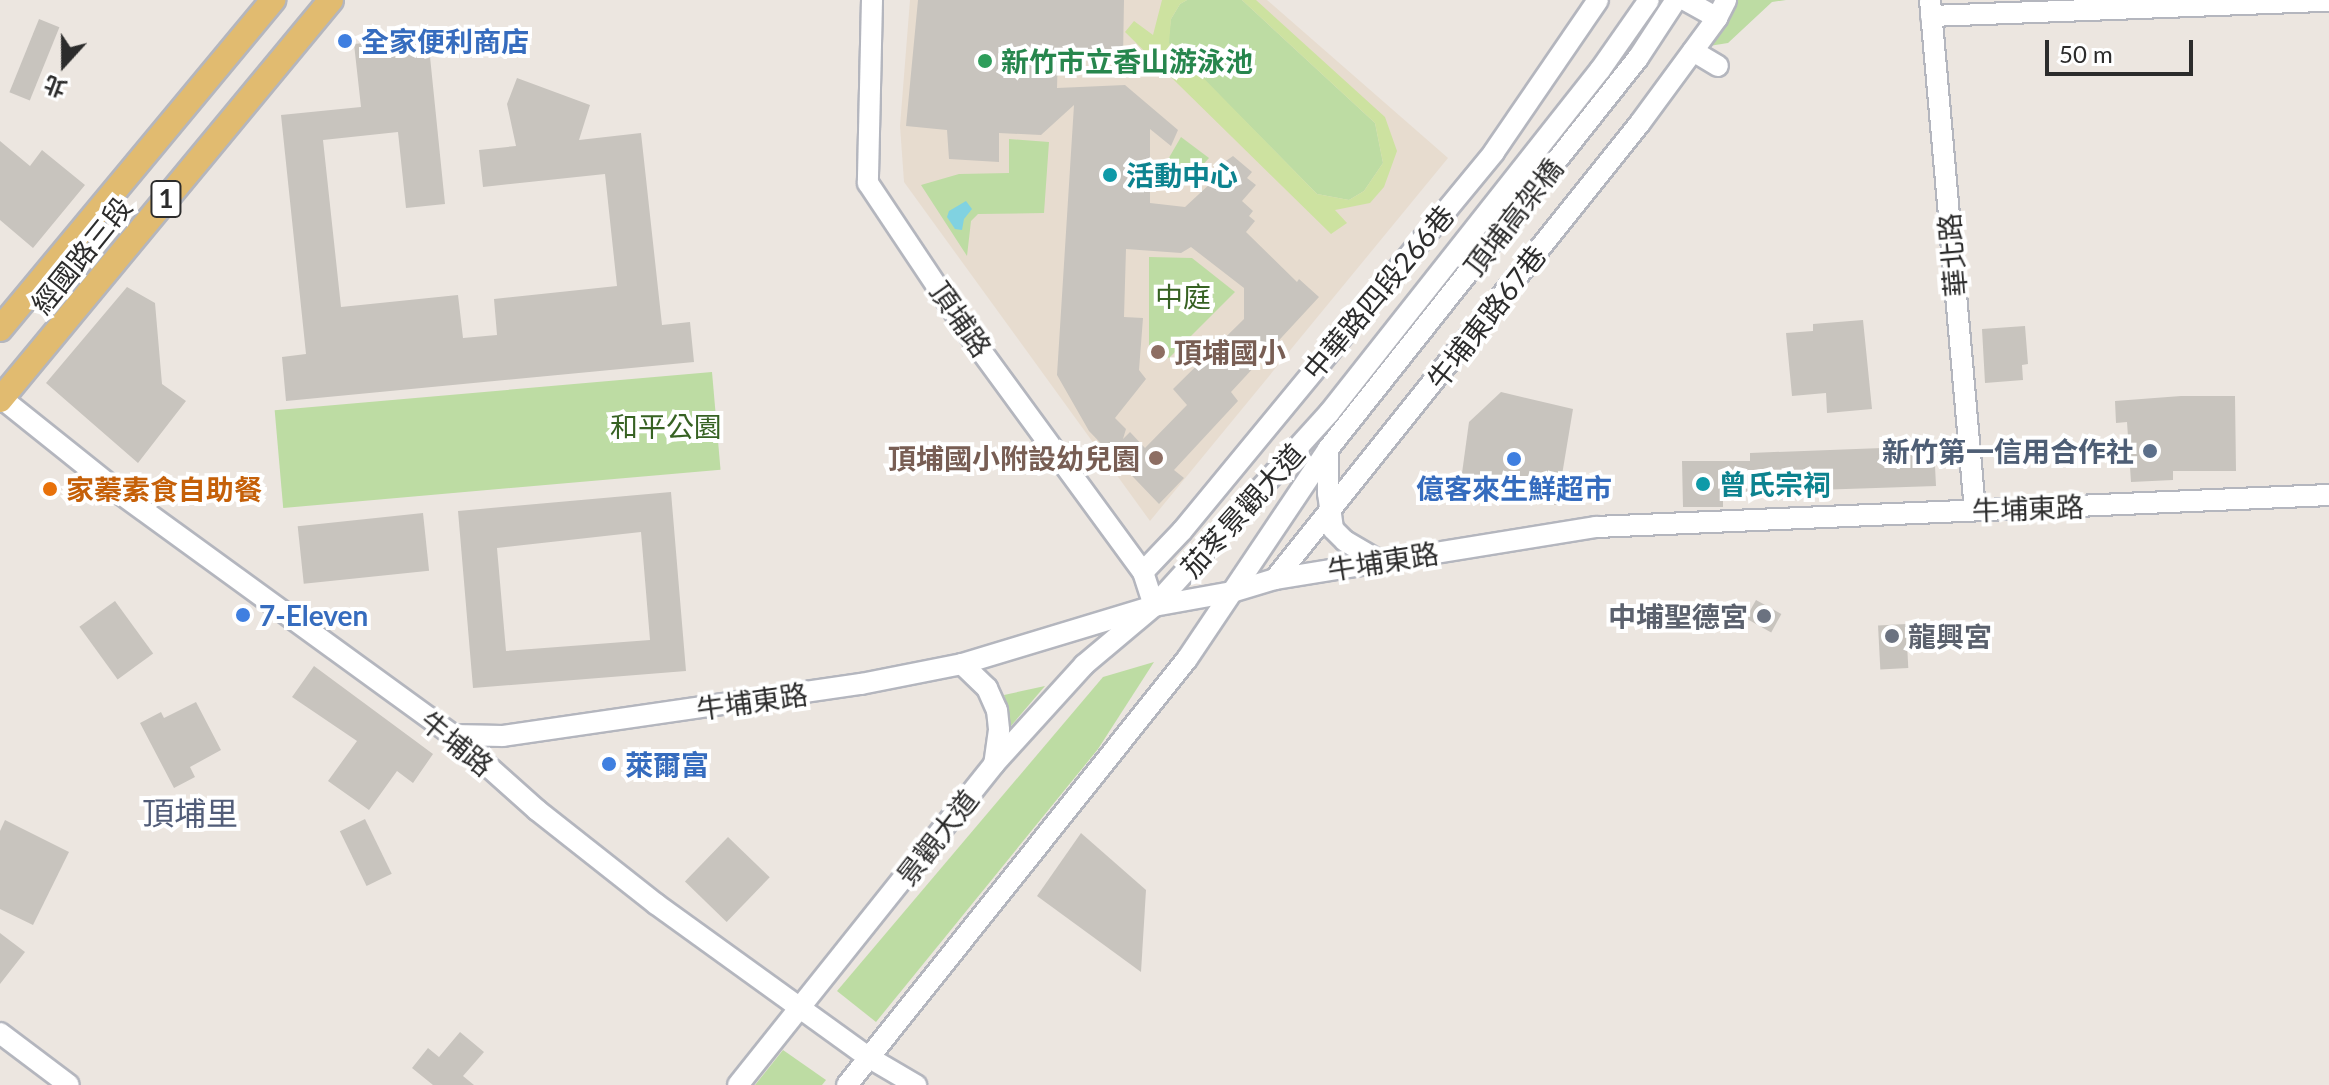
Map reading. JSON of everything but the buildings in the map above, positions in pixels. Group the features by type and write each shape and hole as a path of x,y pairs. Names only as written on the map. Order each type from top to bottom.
{"main road":[{"name":"經國路三段","path":"0,329 273,0"},
{"name":"經國路三段","path":"0,399 331,0"}],"street":[{"name":"頂埔路","path":"872,0 868,183 968,333 1143,572 1154,606"},
{"name":"中華路四段266巷","path":"1143,572 1182,531 1494,152 1598,0"},
{"name":"頂埔高架橋","path":"1329,413 1600,70 1649,0"},
{"name":"頂埔高架橋","path":"1344,429 1638,58 1676,0"},
{"path":"1685,0 1722,9 1693,51 1718,66"},
{"path":"1930,8 2329,1"},
{"name":"華北路","path":"1930,8 1975,510"},
{"name":"牛埔東路67巷","path":"1275,579 1330,514 1693,51"},
{"name":"牛埔路","path":"0,399 121,494 453,735 537,810 644,895 868,1057 916,1085"},
{"name":"茄苳景觀大道","path":"1154,606 1329,413"},
{"name":"茄苳景觀大道","path":"1232,592 1344,429"},
{"path":"1328,449 1333,529 1345,541 1381,562"},
{"name":"牛埔東路","path":"453,735 503,736 758,700 962,664 1154,606 1232,592 1275,579 1596,527 2329,495"},
{"path":"847,1085 1187,659 1232,592"},
{"name":"景觀大道","path":"738,1085 994,764 1084,665 1154,606"},
{"path":"962,664 987,688 997,710 999,730 994,764"},
{"path":"0,1033 69,1085"}],"shaded area":[{"name":"頂埔國小","path":"910,0 1267,0 1448,158 1150,521 904,182 900,126"}],"green space":[{"path":"1162,0 1187,0 1180,4 1171,19 1169,43 1317,194 1349,200 1364,191 1383,163 1375,123 1242,0 1256,0 1385,117 1397,151 1384,187 1370,203 1335,210 1347,223 1331,234 1125,32 1134,21 1153,35"},
{"path":"1187,0 1242,0 1375,123 1383,163 1364,191 1349,200 1317,194 1168,43 1171,19 1180,4"},
{"path":"1733,0 1786,0 1772,2 1728,43 1709,46"},
{"path":"1181,137 1209,158 1181,189 1152,187"},
{"path":"1009,139 1049,142 1044,213 978,214 971,221 967,256 921,185 959,174 1009,173"},
{"name":"中庭","path":"1149,257 1192,258 1235,292 1169,358 1149,349"},
{"name":"和平公園","path":"712,372 721,470 283,508 275,410"},
{"path":"1154,662 1098,749 876,1022 837,991 1103,677"},
{"path":"1045,686 1011,726 1004,695"},
{"path":"783,1050 826,1080 822,1085 755,1085"}],"water":[{"path":"966,201 972,209 964,219 962,230 955,229 947,217 949,211"}],"place":[{"name":"全家便利商店","path":"345,41"},
{"name":"新竹市立香山游泳池","path":"985,61"},
{"name":"活動中心","path":"1110,175"},
{"name":"頂埔國小","path":"1158,352"},
{"name":"新竹第一信用合作社","path":"2150,451"},
{"name":"頂埔國小附設幼兒園","path":"1156,458"},
{"name":"億客來生鮮超市","path":"1514,459"},
{"name":"曾氏宗祠","path":"1703,484"},
{"name":"家蓁素食自助餐","path":"50,489"},
{"name":"7-Eleven","path":"243,615"},
{"name":"中埔聖德宮","path":"1764,616"},
{"name":"龍興宮","path":"1892,636"},
{"name":"萊爾富","path":"609,764"}],"district":[{"name":"頂埔里","path":"190,813"}]}
